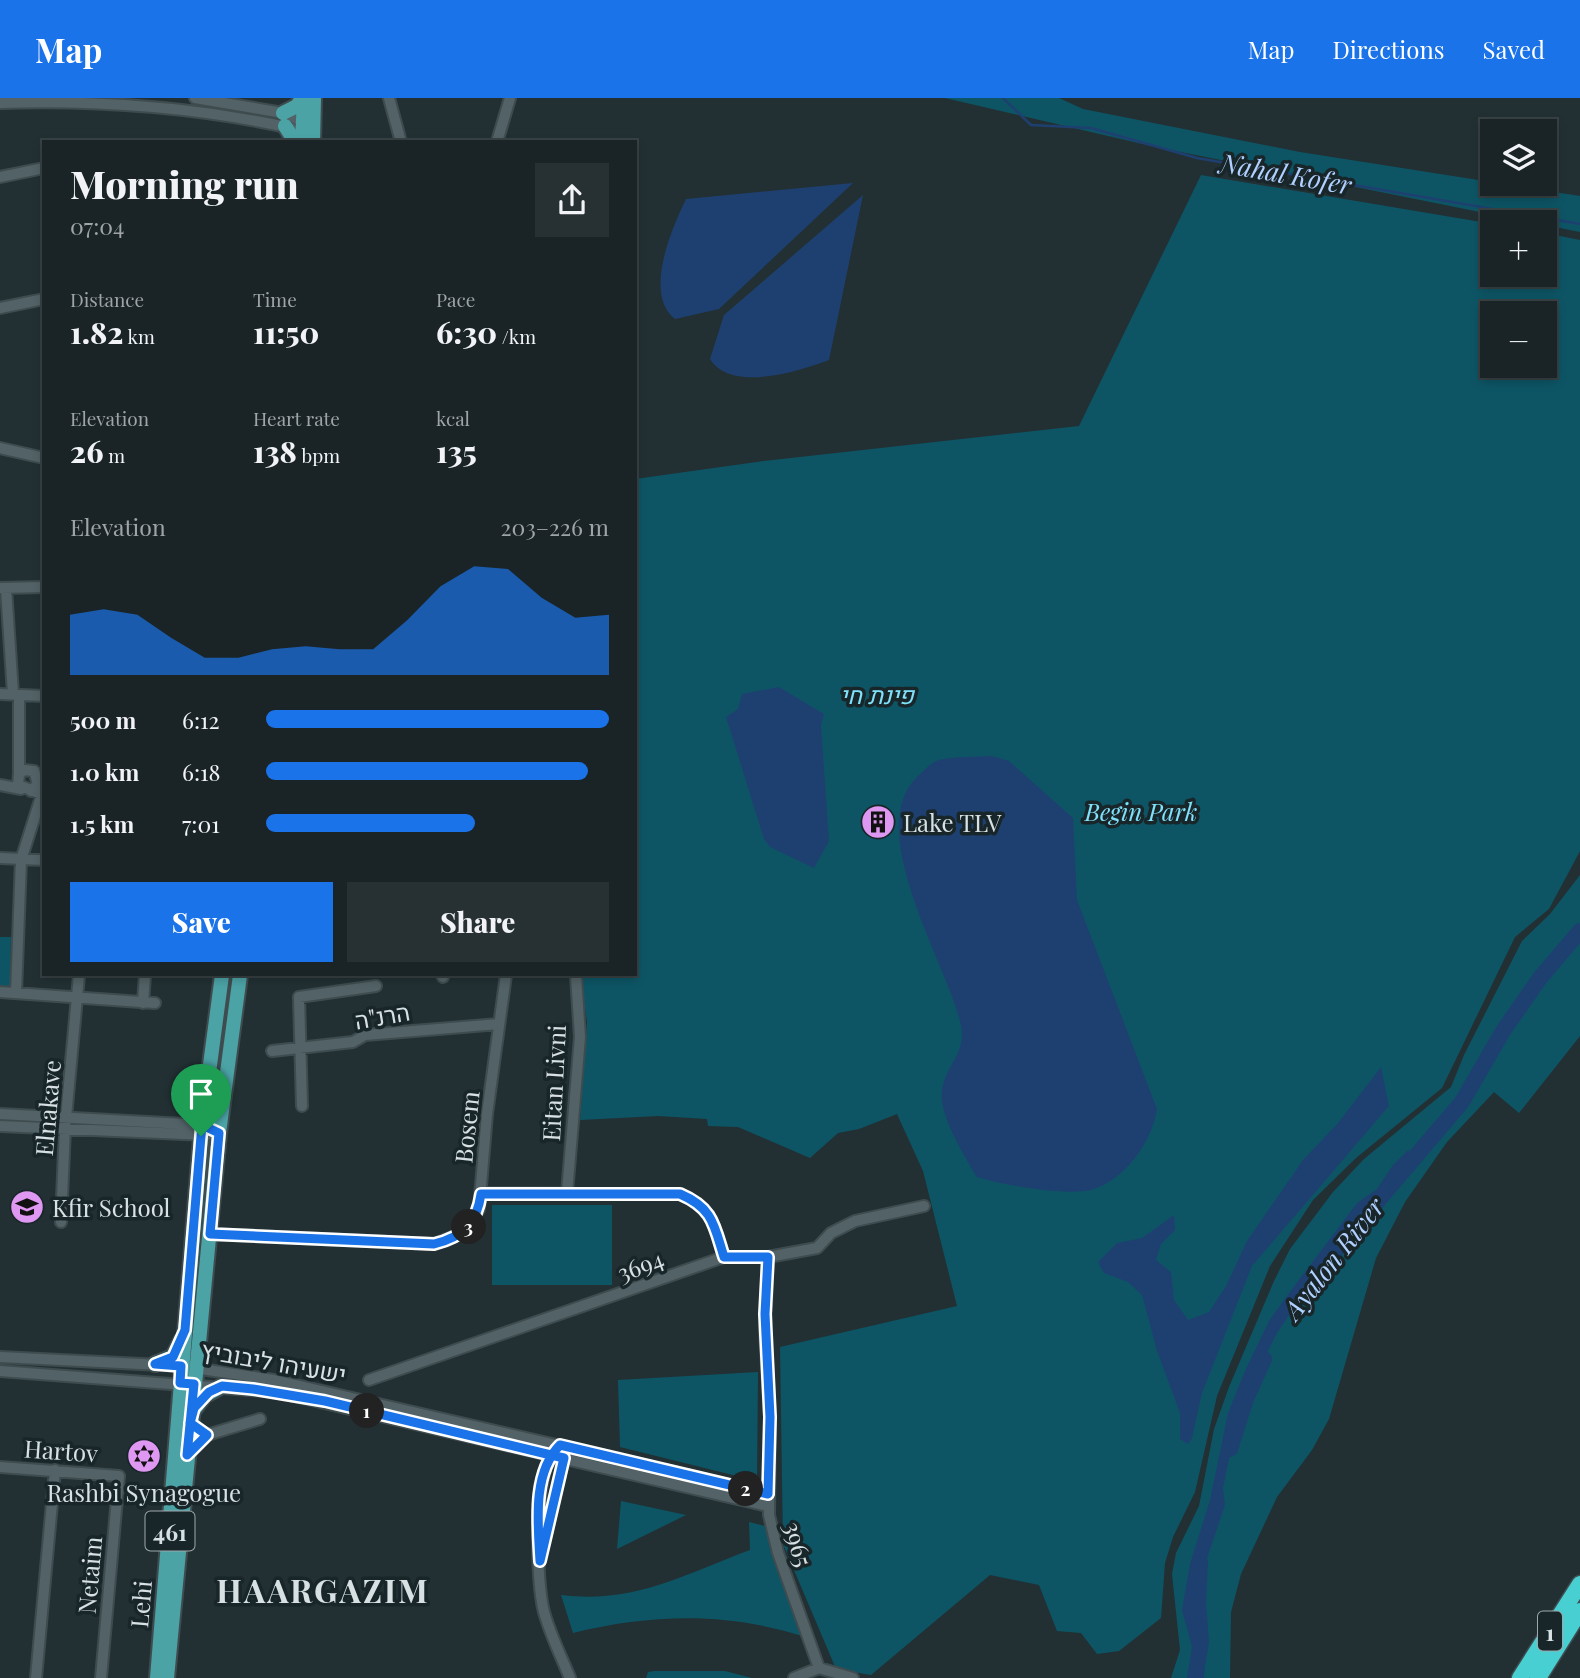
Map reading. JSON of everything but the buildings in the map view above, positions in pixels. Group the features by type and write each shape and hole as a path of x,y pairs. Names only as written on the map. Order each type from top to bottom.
{"highway":[{"name":"1","path":"1520,1678 1580,1584"},
{"name":"1","path":"1538,1678 1580,1611"}],"main road":[{"path":"303,98 284,120 305,134"},
{"path":"303,98 305,134"},
{"path":"305,134 314,98"},
{"name":"461","path":"188,1367 185,1330 201,1130 222,976"},
{"name":"461","path":"188,1367 210,1234 219,1133 240,976"},
{"path":"155,1364 173,1357 185,1330"},
{"name":"Lehi","path":"157,1678 188,1367"},
{"name":"Lehi","path":"167,1678 191,1419 187,1384"},
{"path":"191,1419 204,1396 222,1386"}],"street":[{"path":"195,98 236,102 284,120 305,134"},
{"path":"389,98 400,140"},
{"path":"498,140 510,98"},
{"path":"0,103 157,102 284,120"},
{"path":"0,177 42,168"},
{"path":"0,308 42,299"},
{"path":"0,448 42,458"},
{"path":"34,792 16,781 19,774 16,694 3,588 42,587"},
{"path":"0,694 42,696"},
{"path":"16,993 21,860 34,792 38,784 36,774 30,769 19,774"},
{"path":"0,785 34,792"},
{"path":"0,859 42,860"},
{"name":"Elnakave","path":"61,1222 66,1122 79,976"},
{"path":"0,992 149,1003 145,976"},
{"name":"Bosem","path":"210,1234 434,1244 463,1233 479,1209 506,976"},
{"name":"Eitan Livni","path":"567,1193 580,1037 576,976"},
{"path":"302,1106 299,997 376,986"},
{"name":"הרנ\"ה","path":"272,1051 353,1042 365,1035 499,1024"},
{"path":"0,1114 66,1122 219,1133"},
{"path":"0,1126 66,1122"},
{"path":"481,1194 680,1194 699,1202 712,1218 724,1257"},
{"name":"3694","path":"369,1380 724,1257 768,1257 817,1248 831,1233 867,1217 925,1206"},
{"name":"3965","path":"768,1257 765,1314 770,1417 768,1500 778,1553 819,1668"},
{"name":"ישעיהו ליבוביץ","path":"0,1357 188,1367 321,1389 560,1445 768,1500"},
{"name":"ישעיהו ליבוביץ","path":"0,1371 222,1386 325,1401 564,1458 768,1500"},
{"path":"191,1419 207,1435"},
{"path":"187,1455 207,1435 260,1419"},
{"path":"560,1445 551,1455 539,1507 540,1561 544,1612 570,1678"},
{"path":"540,1561 564,1458 560,1445"},
{"name":"Hartov","path":"0,1467 119,1476"},
{"path":"36,1678 55,1470"},
{"name":"Netaim","path":"101,1678 119,1476"},
{"path":"794,1678 819,1668 853,1678"}],"green space":[{"path":"945,98 1059,98 1083,109 1300,152 1480,180 1480,196 1557,196 1557,192 1580,196 1580,232 1557,227 1557,210 1480,212 1151,146"},
{"name":"Begin Park","path":"1201,175 1480,222 1480,287 1557,287 1557,235 1580,240 1580,851 1549,909 1515,937 1442,1088 1356,1158 1313,1200 1270,1266 1217,1396 1195,1492 1173,1537 1165,1563 1161,1618 1119,1651 1097,1654 1081,1633 1057,1631 1039,1585 990,1575 871,1675 836,1669 783,1544 780,1347 957,1306 923,1171 897,1114 859,1129 838,1133 810,1158 738,1127 708,1126 707,1119 658,1116 580,1120 587,1022 580,976 637,976 637,479 764,461 1079,426"},
{"path":"1580,875 1580,1036 1519,1113 1494,1092 1447,1142 1405,1202 1376,1258 1329,1419 1312,1450 1277,1497 1241,1574 1231,1612 1230,1678 1171,1678 1180,1650 1172,1574 1176,1553 1199,1506 1214,1429 1229,1387 1290,1249 1333,1192 1364,1159 1451,1087 1464,1055 1522,941 1550,914"},
{"path":"0,937 11,937 10,986 0,986"},
{"path":"492,1205 612,1205 612,1285 492,1285"},
{"path":"758,1372 757,1481 620,1447 618,1380"},
{"path":"621,1501 686,1515 617,1549"},
{"path":"749,1522 765,1526 802,1636 745,1623 688,1618 631,1622 573,1633 561,1595 612,1595 680,1578 750,1550"},
{"path":"725,1671 752,1678 646,1678 648,1672"}],"shaded area":[{"path":"853,183 719,309 675,319 666,308 661,294 663,260 686,199"},
{"path":"863,195 829,360 767,376 733,375 720,369 710,359 724,315"},
{"path":"779,687 824,714 821,725 829,841 814,868 770,847 764,839 726,717 738,709 742,694"},
{"path":"992,756 1009,761 1073,818 1077,900 1157,1109 1149,1134 1135,1158 1115,1178 1091,1190 1067,1192 1034,1189 977,1177 944,1111 942,1090 959,1050 962,1032 952,995 912,895 903,860 899,828 903,799 918,776 930,765 945,759"},
{"path":"1381,1067 1389,1106 1252,1266 1202,1393 1192,1438 1188,1444 1180,1439 1180,1413 1157,1351 1142,1295 1128,1282 1104,1273 1098,1262 1117,1243 1142,1238 1174,1215 1175,1230 1161,1244 1156,1260 1171,1272 1174,1300 1188,1320 1209,1312 1226,1286 1247,1241 1303,1160 1338,1123"},
{"path":"1409,1149 1406,1164 1361,1210 1277,1333 1240,1407 1223,1488 1225,1505 1193,1600 1207,1636 1204,1678 1188,1678 1192,1647 1182,1610 1190,1564 1210,1500 1228,1413 1245,1371 1269,1321 1289,1293 1357,1203 1377,1189 1393,1165"}],"waterway":[{"name":"Nahal Kofer","path":"1003,98 1031,125 1091,128 1197,158 1580,224"},
{"name":"Ayalon River","path":"1306,1285 1462,1102 1503,1031 1540,978 1580,931"},
{"name":"Ayalon River","path":"1230,1449 1246,1399 1264,1359"},
{"name":"Ayalon River","path":"1195,1678 1201,1642 1198,1604 1200,1562"}],"place":[{"name":"Lake TLV","path":"878,822"},
{"name":"Kfir School","path":"27,1207"},
{"name":"Rashbi Synagogue","path":"144,1456"}],"district":[{"name":"HAARGAZIM","path":"323,1589"}],"route":[{"path":"201,1136 185,1330 176,1354 155,1364 181,1366 180,1383 194,1384 191,1415 187,1455 207,1435 198,1430 190,1423 191,1415 194,1408 200,1399 222,1386 325,1401 551,1455 564,1458 540,1561 538,1517 541,1489 551,1455 560,1445 768,1494 770,1417 765,1314 768,1257 724,1257 712,1218 699,1202 680,1194 481,1194 474,1221 463,1233 456,1238 434,1244 210,1234 219,1133 202,1125 201,1136"}],"park label":[{"name":"פינת חי","path":"877,694"}]}
